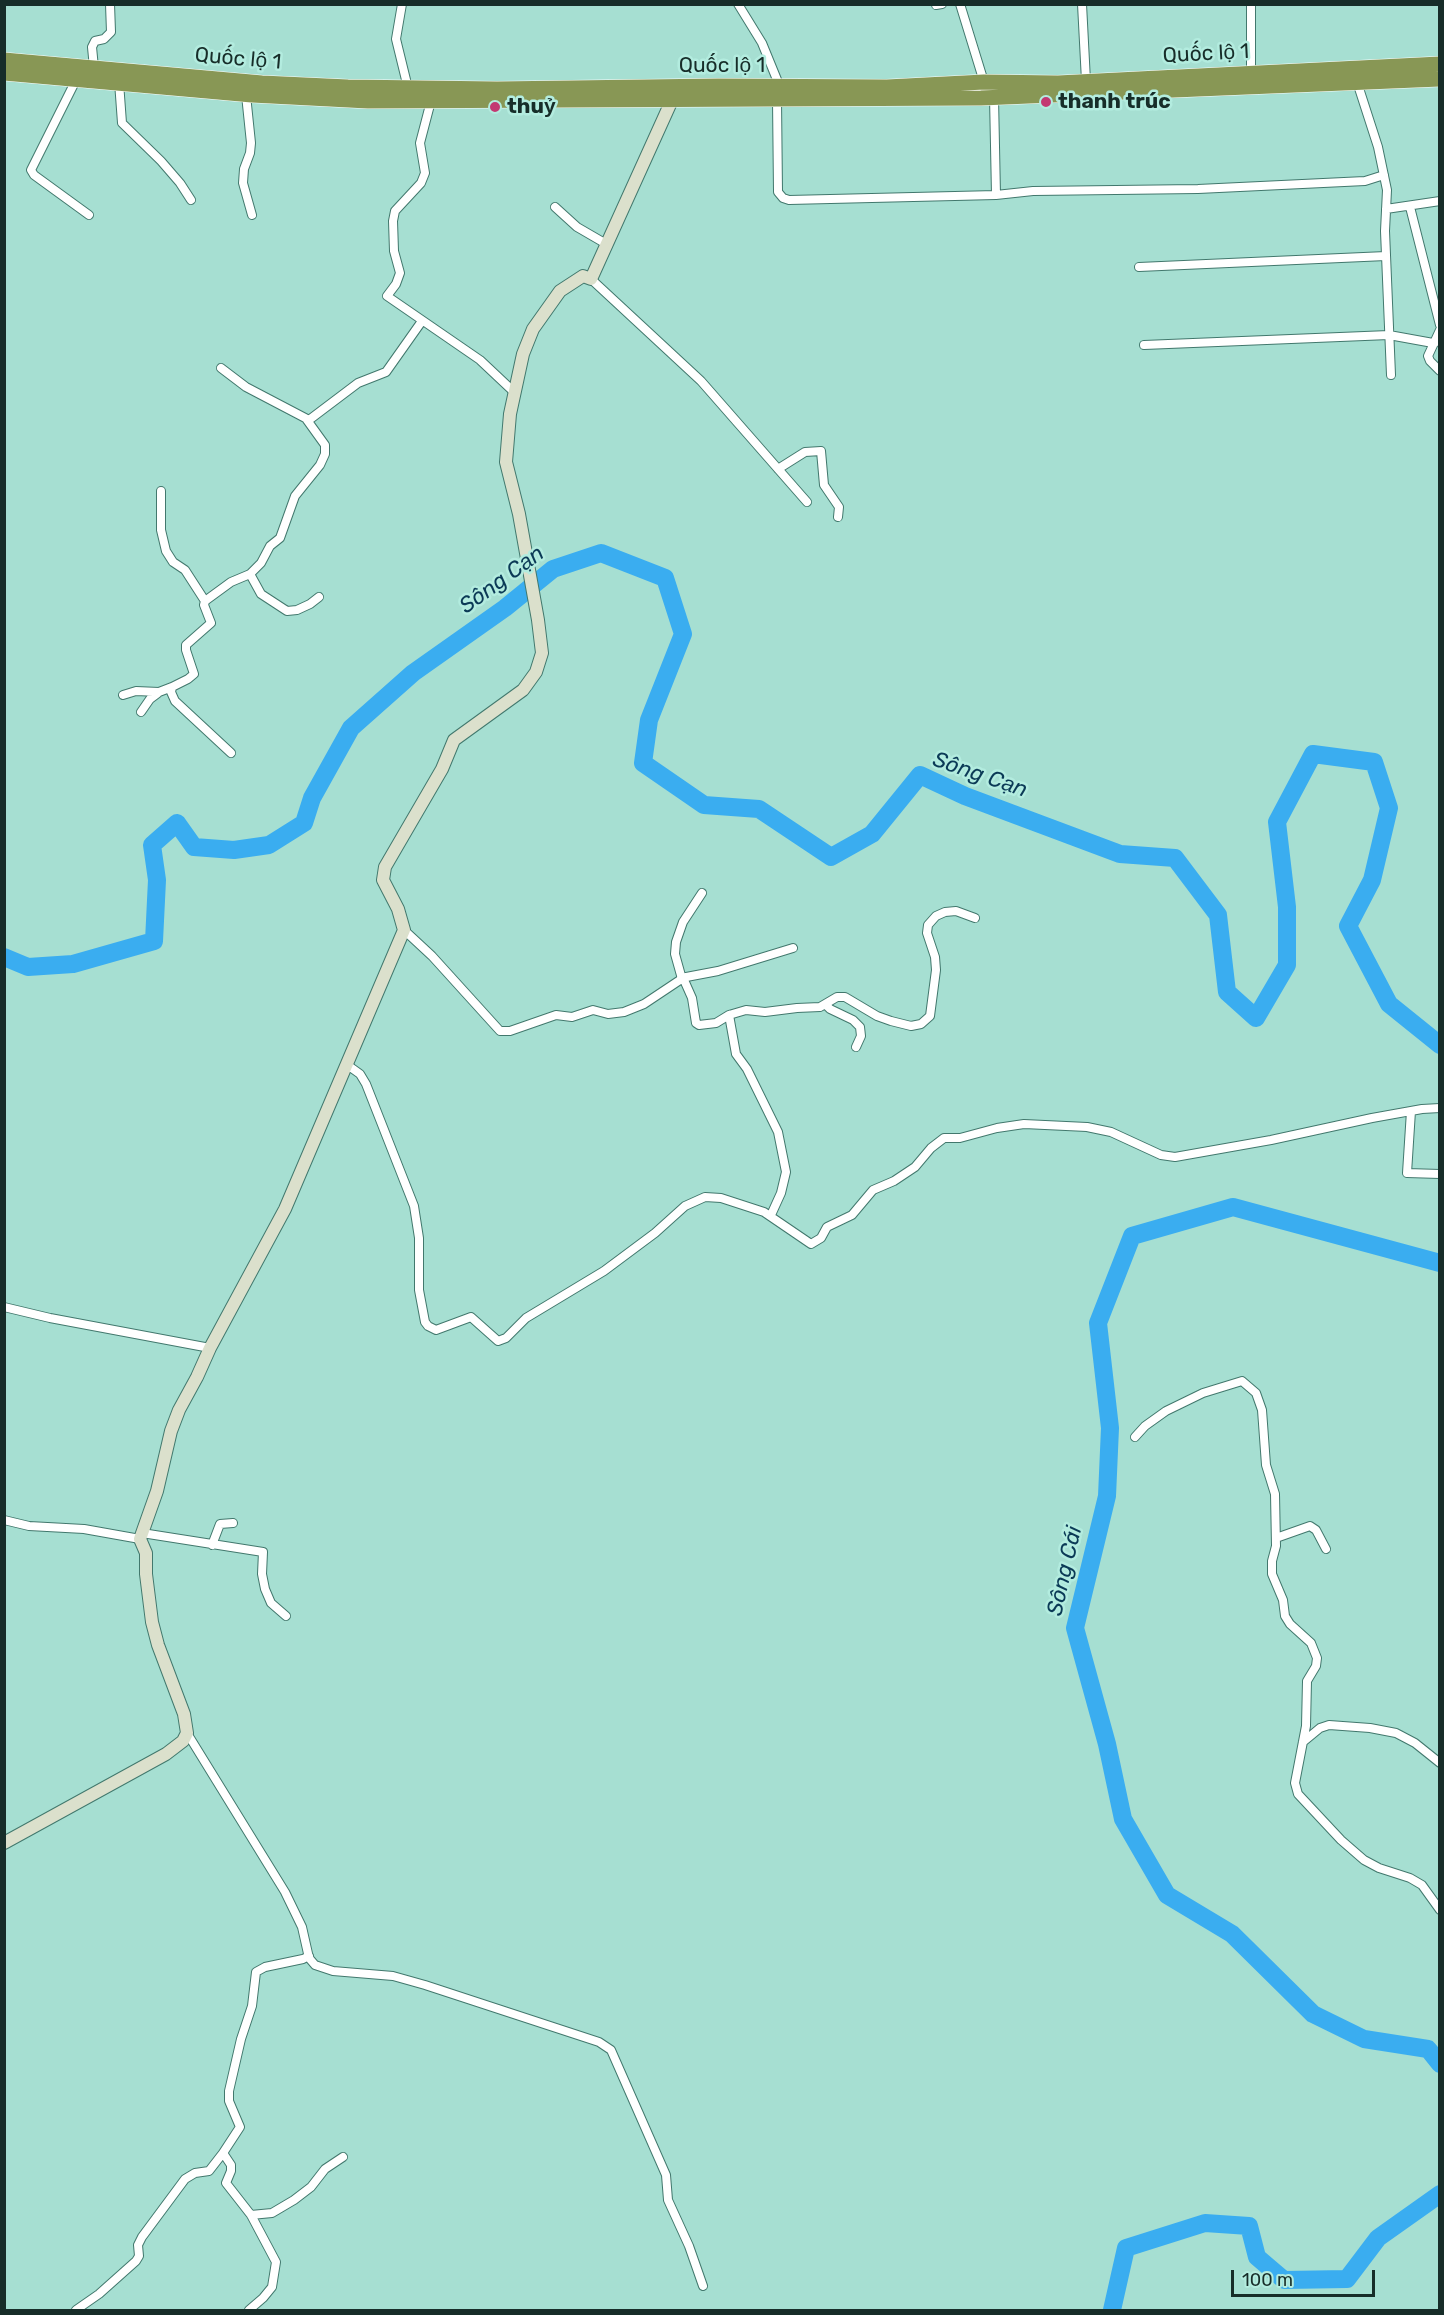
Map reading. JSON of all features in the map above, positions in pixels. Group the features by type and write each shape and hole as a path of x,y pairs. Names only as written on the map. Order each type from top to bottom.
{"highway":[{"name":"Quốc lộ 1","path":"4,60 262,82 408,88 994,97 1440,79"},
{"name":"Quốc lộ 1","path":"4,74 119,82 246,95 368,101 672,100 984,82 1086,81 1440,64"}],"street":[{"path":"94,68 92,47 95,41 104,39 111,32 110,4"},
{"path":"402,4 396,39 408,88"},
{"path":"738,4 762,43 778,94 778,192 783,198 789,200 996,195 1033,191 1187,189 1365,180 1384,175"},
{"path":"960,4 984,82"},
{"path":"1082,4 1086,81"},
{"path":"1251,4 1251,73"},
{"path":"76,80 31,170 34,175 89,215"},
{"path":"119,82 122,123 161,161 191,200"},
{"path":"1358,82 1378,147 1387,190 1386,256 1391,375"},
{"path":"246,95 251,143 243,183 252,215"},
{"path":"994,97 996,195"},
{"path":"591,279 672,100"},
{"path":"431,101 420,143 425,173 421,183 395,211 394,251 400,273 396,284 387,296 480,360 514,392"},
{"path":"1386,209 1440,201"},
{"path":"555,207 577,227 608,245"},
{"path":"1410,207 1440,325"},
{"path":"1139,267 1386,256"},
{"path":"793,948 718,971 681,979 644,1004 624,1011 608,1014 593,1010 572,1017 556,1016 500,1031 432,956 404,930 398,909 383,880 385,867 442,769 454,740 523,690 536,672 542,652 538,620 529,566 506,462 506,445 514,392 523,354 533,329 560,291 583,276 591,279 701,381 807,502"},
{"path":"307,420 358,383 386,372 422,321"},
{"path":"1440,330 1428,356 1440,371"},
{"path":"1144,345 1389,334 1436,342"},
{"path":"205,601 231,582 250,574 261,563 270,546 279,538 294,496 320,465 325,454 325,445 307,420 246,387 221,368"},
{"path":"778,469 805,452 821,451 824,485 839,507 838,517"},
{"path":"141,712 150,699 159,692 194,674 186,645 211,623 205,601 185,570 173,562 166,551 160,519 162,491"},
{"path":"250,574 261,594 287,611 297,610 319,597"},
{"path":"172,687 171,692 175,701 231,753"},
{"path":"123,695 136,691 159,692"},
{"path":"702,892 683,922 675,942 675,954 681,979 692,998 696,1023 699,1025 716,1023 729,1015 746,1010 765,1012 820,1007 837,997 845,997 891,1022 911,1026 924,1022 930,1016 936,970 935,957 927,933 928,926 936,916 945,912 956,911 975,918"},
{"path":"404,930 285,1209 210,1348 171,1431 157,1491 141,1536 146,1553 146,1574 152,1622 158,1645 184,1714 187,1733 285,1892 302,1927 312,1962 320,1968 404,1979 489,2005 607,2046 611,2050 666,2175 668,2200 689,2246 703,2286"},
{"path":"826,1005 860,1026 861,1036 856,1047"},
{"path":"729,1015 736,1054 747,1069 774,1124 783,1154 786,1172 781,1193 771,1215"},
{"path":"346,1064 360,1074 366,1084 383,1131 409,1189 419,1238 418,1290 425,1322 431,1329 436,1330 471,1317 494,1340 503,1340 526,1318 604,1271 685,1206 705,1197 744,1205 771,1215 814,1244 821,1238 827,1227 852,1215 873,1190 894,1181 915,1167 944,1138 960,1138 997,1128 1024,1124 1087,1127 1111,1132 1161,1155 1175,1156 1270,1140 1411,1111 1440,1108"},
{"path":"1411,1111 1407,1173 1440,1174"},
{"path":"4,1307 50,1318 210,1348"},
{"path":"1135,1437 1145,1426 1166,1411 1203,1393 1239,1382 1245,1382 1256,1393 1262,1410 1266,1466 1275,1494 1276,1538 1272,1569 1285,1616 1311,1644 1317,1658 1316,1666 1307,1681 1306,1725 1295,1783 1298,1794 1341,1840 1364,1860 1422,1885 1440,1910"},
{"path":"4,1520 28,1526 84,1529 263,1552 262,1574 265,1589 272,1603 285,1616"},
{"path":"212,1545 220,1524 233,1523"},
{"path":"1276,1538 1310,1526 1316,1530 1326,1549"},
{"path":"1303,1743 1320,1728 1329,1725 1370,1728 1396,1733 1415,1743 1440,1763"},
{"path":"4,1843 166,1754 183,1741 187,1733"},
{"path":"76,2310 99,2294 136,2261 139,2256 138,2245 142,2237 185,2179 195,2173 209,2171 223,2153 240,2127 229,2101 229,2091 241,2039 252,2006 256,1972 265,1967 309,1956"},
{"path":"223,2153 231,2165 226,2183 251,2215 276,2262 272,2287 249,2310"},
{"path":"251,2215 272,2213 294,2200 311,2187 325,2169 344,2157"}],"waterway":[{"name":"Sông Cạn","path":"4,957 28,967 73,964 154,941 157,880 152,845 177,823 194,847 234,850 269,845 304,823 312,798 351,728 413,673 505,608 553,569 601,553 665,578 683,634 649,720 643,763 704,805 759,809 831,857 872,834 920,775 965,796 1120,854 1175,858 1218,915 1227,992 1256,1018 1287,965 1287,907 1277,822 1313,754 1374,762 1389,808 1372,880 1348,926 1389,1004 1440,1045"},
{"name":"Sông Cái","path":"1440,1263 1233,1207 1132,1236 1098,1323 1110,1428 1107,1496 1075,1628 1107,1744 1123,1819 1167,1895 1232,1934 1313,2014 1364,2039 1428,2049 1440,2064"},
{"name":"Sông Cái","path":"1112,2310 1126,2248 1205,2223 1249,2226 1257,2257 1284,2280 1347,2279 1378,2238 1440,2194"}],"place":[{"name":"thanh trúc","path":"1046,102"},
{"name":"thuỷ","path":"495,107"}]}
